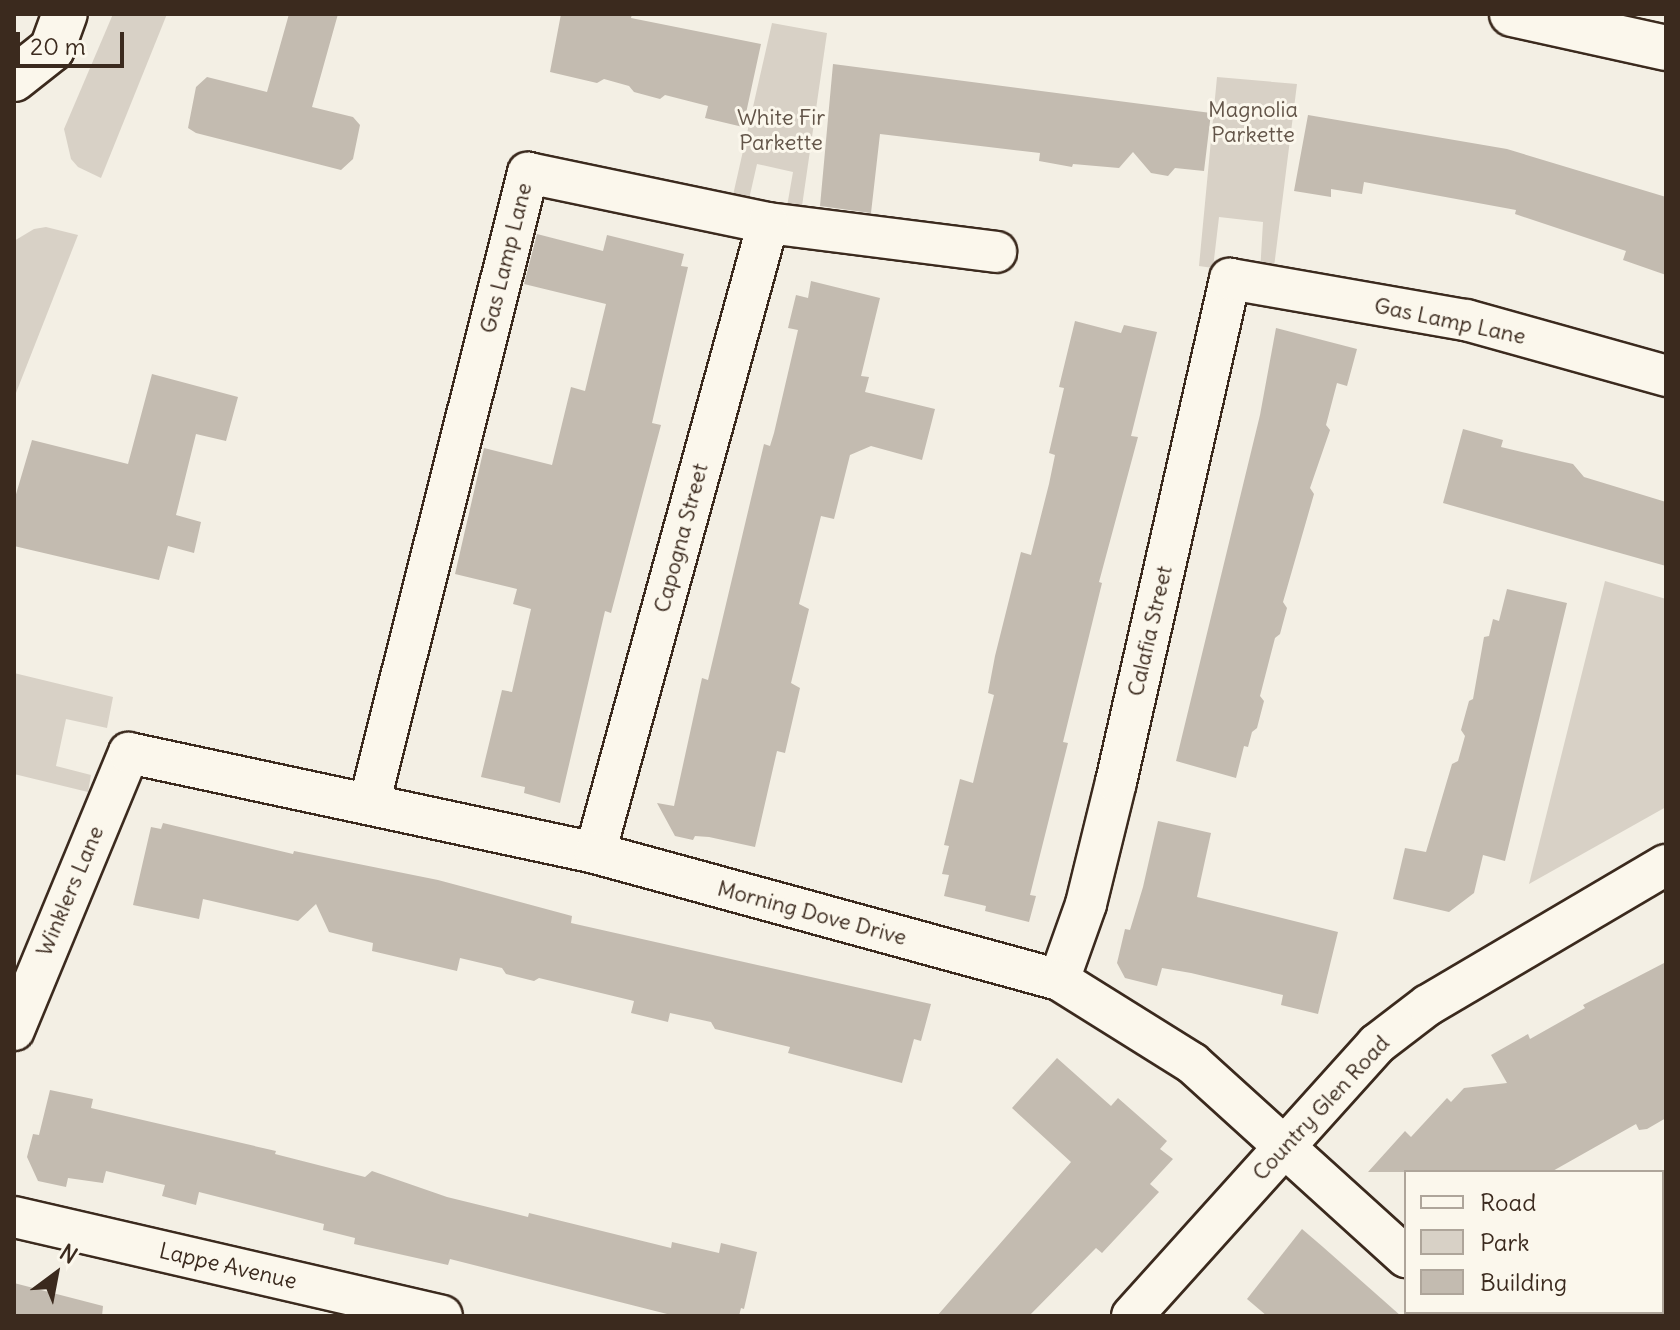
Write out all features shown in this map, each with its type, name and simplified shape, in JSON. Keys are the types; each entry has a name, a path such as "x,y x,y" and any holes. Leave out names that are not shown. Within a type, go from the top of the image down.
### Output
{"main road":[{"path":"14,79 52,49 65,14"},
{"path":"1512,14 1666,48"}],"street":[{"name":"Gas Lamp Lane","path":"369,804 528,173 768,223 996,252"},
{"name":"Capogna Street","path":"595,853 768,223"},
{"name":"Gas Lamp Lane","path":"1230,279 1466,320 1666,376"},
{"name":"Calafia Street","path":"1059,980 1086,904 1116,782 1230,279"},
{"name":"Morning Dove Drive","path":"129,753 595,853 1059,980 1192,1063 1282,1148 1404,1255"},
{"name":"Winklers Lane","path":"14,1030 129,753"},
{"name":"Country Glen Road","path":"1132,1316 1377,1044 1428,1005 1666,865"},
{"name":"Lappe Avenue","path":"14,1217 420,1313"}],"green space":[{"path":"113,14 167,14 101,178 78,167 71,159 64,129"},
{"name":"White Fir Parkette","path":"772,23 827,33 800,220 785,218 793,172 757,164 747,208 731,204"},
{"name":"Magnolia Parkette","path":"1217,77 1297,84 1273,275 1260,273 1263,222 1219,217 1213,268 1199,266"},
{"path":"46,227 78,235 14,398 14,241 34,229"},
{"path":"1605,581 1666,599 1666,807 1529,884"},
{"path":"14,673 113,697 107,728 66,719 56,766 91,775 88,792 14,774"}],"building":[{"path":"289,14 338,14 312,107 353,117 360,125 353,159 341,170 196,133 188,128 196,87 207,77 267,92"},
{"path":"561,14 632,14 631,18 761,44 743,127 705,118 708,106 665,95 660,99 604,79 597,83 550,72"},
{"path":"833,64 1211,113 1204,171 1175,168 1168,176 1151,173 1133,152 1119,168 1073,164 1072,167 1039,161 1040,153 880,134 871,213 820,206"},
{"path":"1308,115 1507,149 1666,197 1666,275 1623,260 1626,251 1515,214 1516,210 1364,182 1362,194 1331,189 1331,197 1294,191"},
{"path":"537,234 603,251 607,235 684,254 681,266 688,267 652,423 661,425 611,613 605,611 560,803 524,793 525,787 481,777 502,690 512,692 531,609 513,604 517,589 455,574 484,448 552,465 571,387 585,391 606,304 524,284"},
{"path":"811,281 880,298 861,376 869,377 865,392 935,409 922,460 871,446 850,455 834,519 821,516 799,604 809,609 791,683 800,688 785,753 777,751 755,847 709,837 695,836 693,840 675,836 657,803 674,806 702,678 708,680 764,444 770,446 774,433 798,330 788,328 796,295 808,298"},
{"path":"1075,321 1121,333 1124,325 1157,332 1131,436 1138,437 1099,582 1102,583 1063,742 1068,743 1030,895 1036,896 1029,922 985,911 986,906 944,896 949,875 942,874 949,846 944,845 960,779 973,783 994,695 988,693 995,656 1021,552 1031,555 1049,484 1055,455 1049,453 1064,388 1059,387"},
{"path":"1276,328 1357,349 1347,386 1337,383 1326,425 1330,430 1310,488 1314,494 1283,602 1287,608 1280,634 1275,638 1260,696 1264,701 1257,728 1252,732 1248,747 1244,746 1236,778 1176,761 1260,415"},
{"path":"152,374 238,397 226,441 196,434 176,515 201,522 194,553 168,546 159,580 14,546 14,501 32,440 128,464"},
{"path":"1463,429 1503,440 1501,447 1573,464 1584,477 1666,502 1666,566 1443,503"},
{"path":"1507,589 1567,603 1505,861 1483,855 1474,893 1449,912 1393,899 1405,848 1426,852 1452,764 1458,761 1465,736 1461,730 1469,701 1473,699 1484,637 1489,636 1493,619 1499,621"},
{"path":"1158,821 1211,833 1197,897 1338,932 1318,1014 1281,1005 1283,995 1191,973 1162,968 1157,986 1125,978 1117,963 1125,929 1130,930 1143,887"},
{"path":"163,823 293,854 294,851 438,880 572,916 571,923 931,1004 921,1041 914,1039 902,1083 788,1053 790,1047 715,1029 711,1022 670,1013 668,1022 631,1013 634,1001 539,978 534,981 506,974 502,968 460,958 457,971 372,951 373,943 329,932 316,904 298,921 203,899 199,919 133,905 151,827 161,829"},
{"path":"1666,962 1666,1118 1647,1129 1639,1130 1636,1124 1555,1170 1368,1172 1405,1131 1411,1137 1447,1098 1451,1102 1464,1088 1507,1083 1491,1055 1528,1034 1530,1039 1585,1008 1583,1005"},
{"path":"1057,1058 1111,1106 1118,1098 1167,1141 1160,1149 1173,1159 1150,1184 1159,1192 1102,1253 1096,1248 1029,1316 937,1316 1071,1162 1012,1108"},
{"path":"50,1090 93,1099 91,1108 276,1151 275,1154 365,1177 372,1171 447,1197 528,1217 529,1213 671,1248 672,1242 719,1253 721,1243 757,1252 744,1309 741,1308 739,1316 675,1316 450,1259 448,1265 354,1244 355,1238 323,1230 324,1224 199,1192 196,1205 162,1196 165,1185 106,1171 103,1183 68,1178 66,1187 38,1181 27,1157 33,1134 39,1135"},
{"path":"1302,1229 1401,1316 1267,1316 1247,1299"},
{"path":"14,1283 103,1306 102,1316 14,1316"}]}
